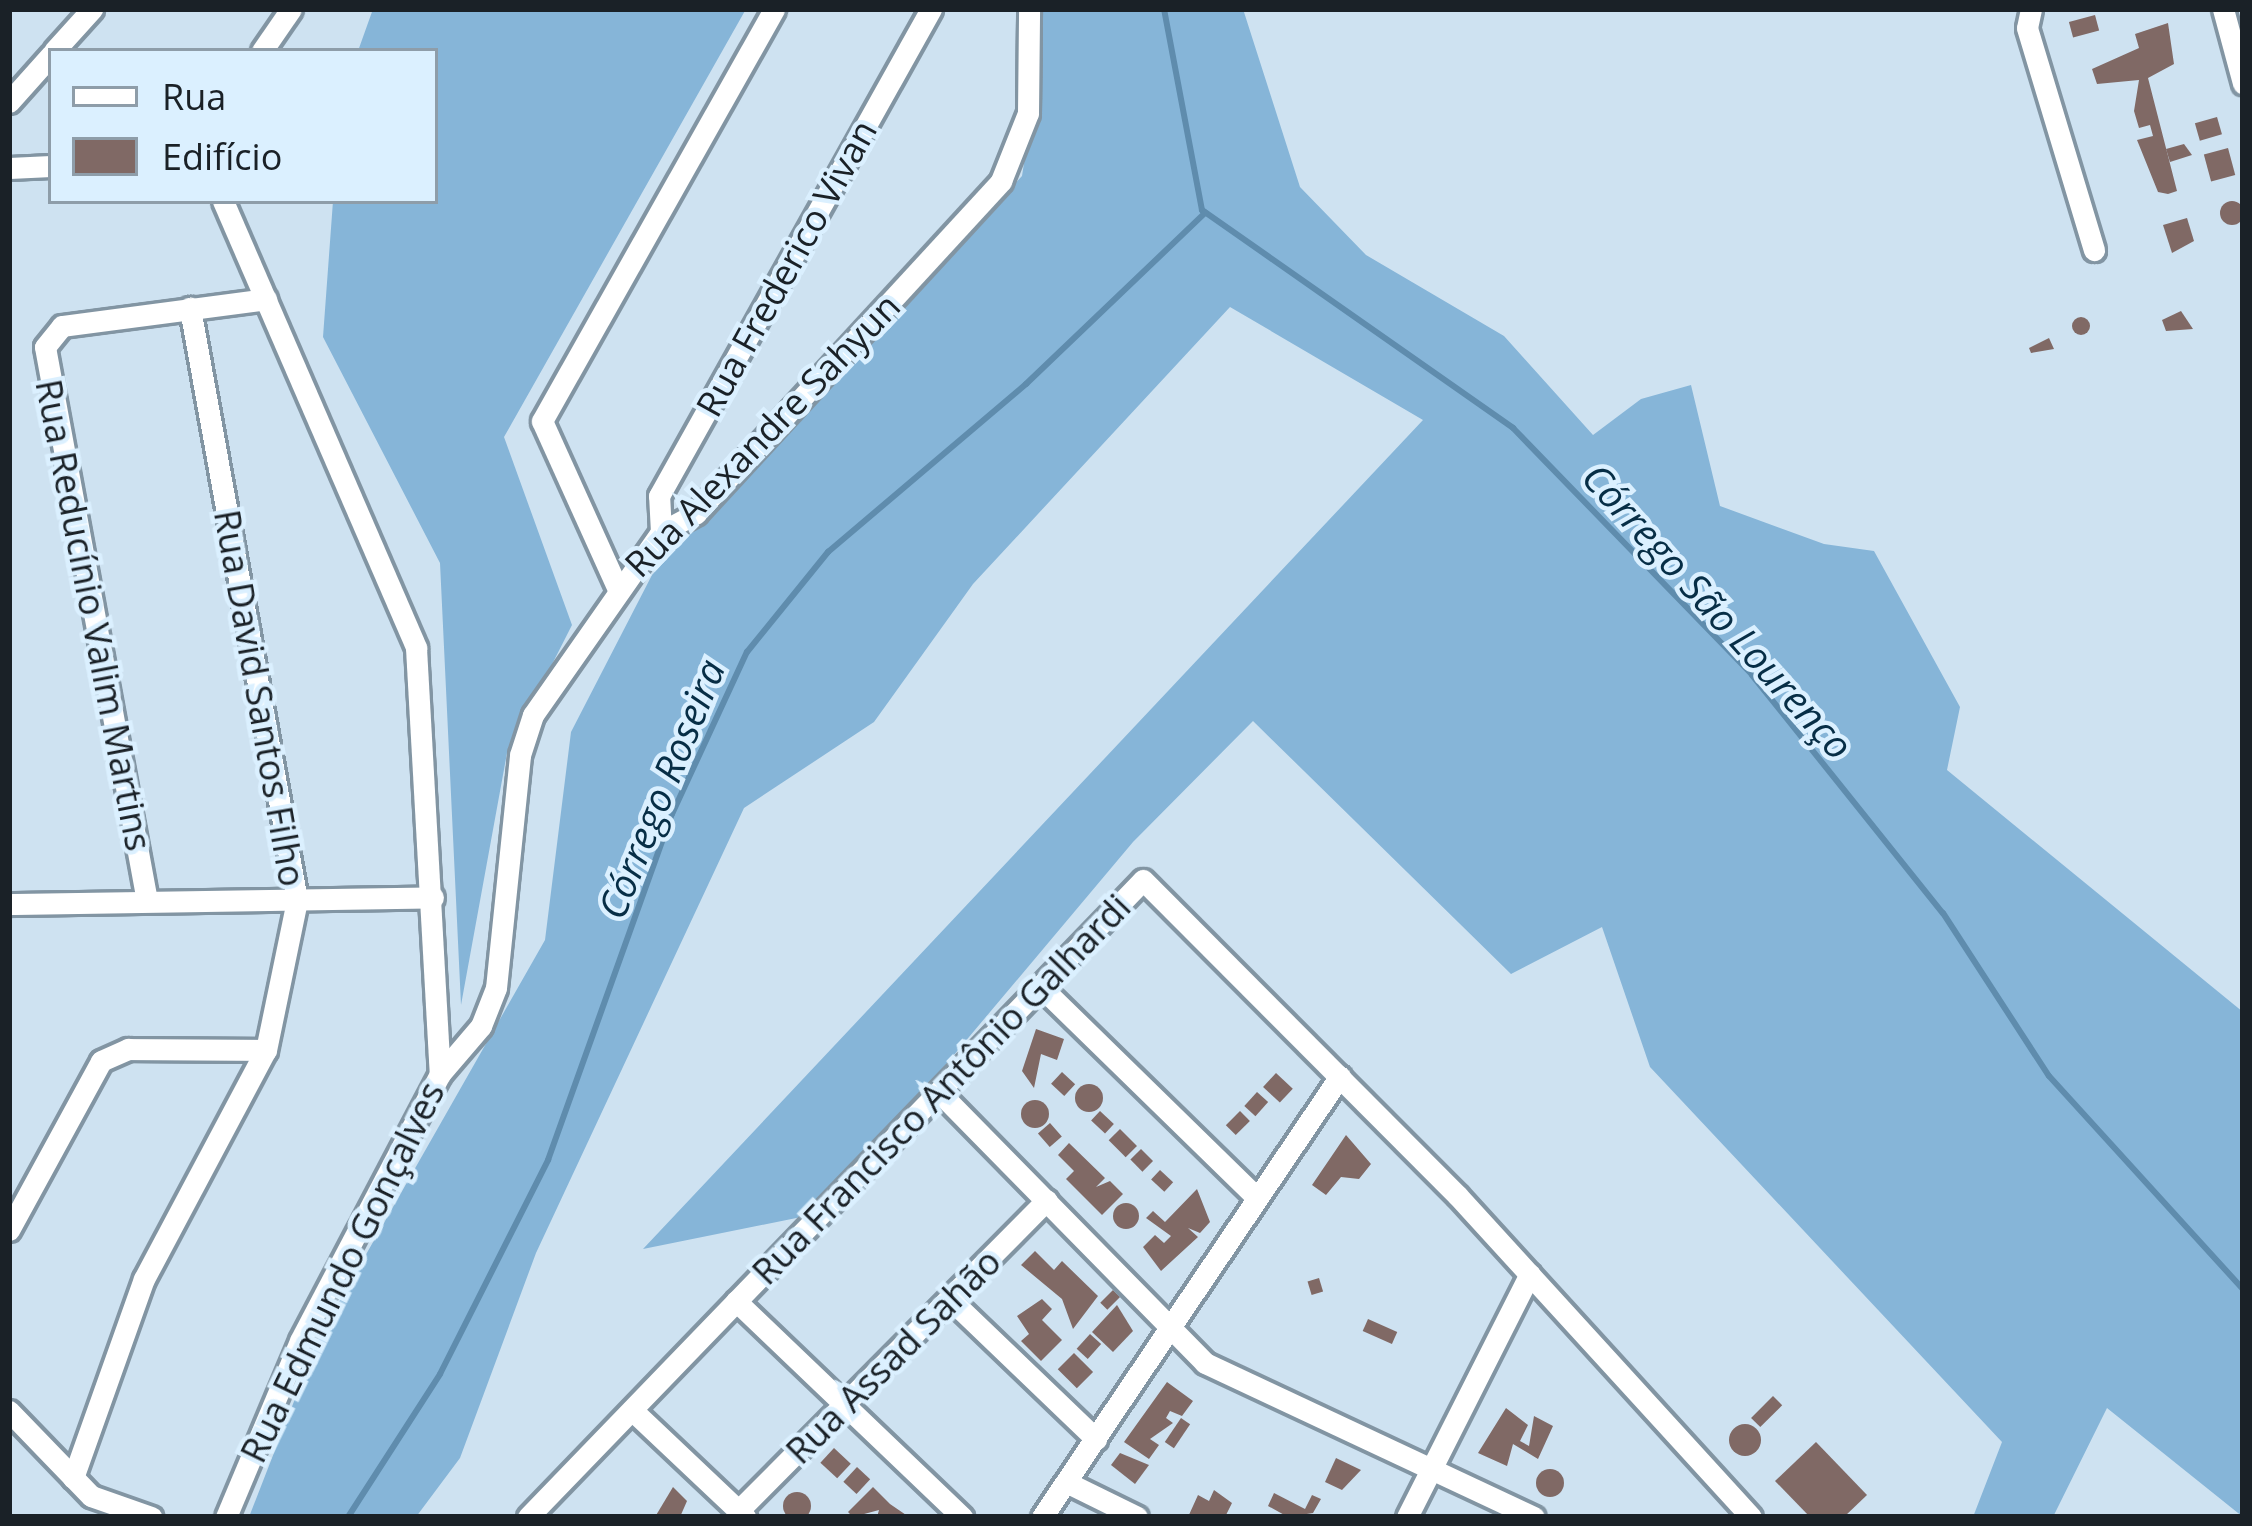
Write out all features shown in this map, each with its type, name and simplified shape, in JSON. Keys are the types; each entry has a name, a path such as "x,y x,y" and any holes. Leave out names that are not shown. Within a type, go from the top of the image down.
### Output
{"street":[{"path":"57,48 92,9"},
{"path":"264,48 291,9"},
{"path":"617,587 542,421 774,9"},
{"name":"Rua Frederico Vivan","path":"662,532 659,496 931,9"},
{"name":"Rua Alexandre Sahyun","path":"440,1074 481,1026 496,988 520,755 532,715 617,587 662,532 696,513 1000,181 1028,113 1029,9"},
{"path":"2031,9 2027,28 2094,250"},
{"path":"2223,9 2243,83"},
{"path":"9,102 48,59"},
{"path":"9,155 10,168 48,166"},
{"name":"Rua Edmundo Gonçalves","path":"224,204 416,648 440,1074 300,1341 226,1517"},
{"name":"Rua Reducínio Valim Martins","path":"147,902 44,347 62,326 266,299"},
{"name":"Rua David Santos Filho","path":"73,1478 144,1279 266,1050 297,900 190,308"},
{"name":"Rua Francisco Antônio Galhardi","path":"529,1517 1143,880 1530,1274 1751,1517"},
{"path":"9,904 433,897"},
{"path":"1040,986 1256,1197"},
{"path":"9,1230 101,1060 128,1049 266,1050"},
{"path":"1042,1517 1167,1325 1340,1076"},
{"path":"938,1092 1205,1363 1432,1465 1534,1517"},
{"name":"Rua Assad Sahão","path":"741,1514 843,1403 1048,1200"},
{"path":"1406,1517 1530,1274"},
{"path":"951,1300 1096,1439"},
{"path":"736,1301 962,1517"},
{"path":"632,1410 741,1514"},
{"path":"9,1411 73,1478 110,1506 152,1517"},
{"path":"1066,1482 1137,1517"}],"shaded area":[{"path":"373,9 746,9 504,437 572,625 507,753 461,1005 440,563 323,337 333,204 438,204 438,48 359,48"},
{"path":"1037,9 1243,9 1300,187 1366,255 1504,336 1593,435 1641,399 1691,385 1720,506 1824,544 1874,551 1960,707 1947,770 2243,1012 2243,1517 2107,1408 2053,1517 1973,1517 2002,1442 1650,1067 1602,927 1511,974 1253,721 1133,842 821,1213 643,1249 1423,420 1230,307 973,584 874,722 744,808 536,1253 460,1458 416,1517 249,1517 319,1337 545,940 571,732 652,575 1022,176 1038,72"}],"building":[{"path":"2095,15 2099,30 2073,37 2069,22"},
{"path":"2168,23 2174,64 2148,78 2177,191 2168,194 2158,192 2137,140 2153,136 2150,125 2139,128 2134,111 2139,80 2097,84 2092,69 2139,48 2135,34"},
{"path":"2217,117 2222,134 2200,141 2195,123"},
{"path":"2184,144 2192,155 2170,162 2166,149"},
{"path":"2228,148 2235,175 2211,182 2204,154"},
{"path":"2232,201 2244,213 2232,225 2220,213"},
{"path":"2187,218 2194,241 2172,253 2163,225"},
{"path":"2181,311 2193,329 2166,331 2162,320"},
{"path":"2081,317 2090,326 2081,335 2072,326"},
{"path":"2049,338 2054,349 2031,353 2029,348"},
{"path":"1036,1029 1064,1039 1057,1060 1041,1054 1034,1088 1022,1071"},
{"path":"1062,1072 1075,1084 1064,1096 1051,1084"},
{"path":"1276,1073 1293,1089 1280,1103 1263,1087"},
{"path":"1089,1084 1099,1088 1103,1098 1099,1108 1089,1112 1079,1108 1075,1098 1079,1088"},
{"path":"1257,1092 1268,1102 1255,1116 1244,1106"},
{"path":"1035,1100 1045,1104 1049,1114 1045,1124 1035,1128 1025,1124 1021,1114 1025,1104"},
{"path":"1100,1111 1114,1124 1105,1133 1091,1121"},
{"path":"1240,1111 1250,1121 1236,1135 1226,1125"},
{"path":"1050,1123 1062,1137 1050,1147 1038,1133"},
{"path":"1120,1129 1137,1146 1126,1157 1109,1140"},
{"path":"1346,1135 1371,1164 1359,1179 1341,1177 1326,1195 1312,1185"},
{"path":"1069,1143 1105,1178 1096,1187 1110,1181 1123,1194 1102,1215 1066,1179 1074,1171 1058,1155"},
{"path":"1141,1149 1153,1161 1142,1172 1130,1160"},
{"path":"1160,1170 1173,1182 1164,1192 1151,1180"},
{"path":"1197,1189 1210,1222 1200,1233 1188,1228 1198,1237 1161,1271 1143,1247 1155,1235 1164,1243 1171,1236 1146,1218 1153,1211 1165,1222"},
{"path":"1126,1203 1139,1216 1126,1229 1113,1216"},
{"path":"1035,1251 1054,1270 1062,1261 1098,1296 1073,1329 1062,1299 1021,1265"},
{"path":"1319,1278 1323,1291 1312,1295 1308,1282"},
{"path":"1113,1290 1120,1297 1107,1310 1100,1303"},
{"path":"1042,1299 1052,1309 1042,1320 1062,1340 1041,1361 1021,1341 1029,1334 1017,1316"},
{"path":"1117,1305 1133,1331 1113,1352 1092,1332"},
{"path":"1368,1319 1397,1332 1392,1344 1363,1331"},
{"path":"1090,1334 1101,1344 1088,1359 1077,1349"},
{"path":"1074,1353 1093,1372 1077,1388 1058,1369"},
{"path":"1167,1382 1193,1401 1182,1416 1170,1411 1166,1418 1173,1423 1150,1439 1159,1445 1149,1459 1124,1442"},
{"path":"1773,1396 1782,1405 1760,1427 1751,1418"},
{"path":"1506,1408 1528,1425 1520,1441 1529,1446 1534,1416 1553,1426 1538,1459 1513,1444 1507,1466 1478,1453"},
{"path":"1181,1418 1190,1424 1174,1448 1165,1442"},
{"path":"1745,1424 1756,1429 1761,1440 1756,1451 1745,1456 1734,1451 1729,1440 1734,1429"},
{"path":"1816,1442 1867,1495 1844,1517 1810,1517 1775,1481"},
{"path":"834,1448 851,1464 837,1478 820,1463"},
{"path":"1120,1453 1149,1465 1135,1484 1111,1465"},
{"path":"1336,1458 1361,1470 1342,1490 1325,1482"},
{"path":"857,1467 870,1479 857,1494 843,1482"},
{"path":"1550,1469 1560,1473 1564,1483 1560,1493 1550,1497 1540,1493 1536,1483 1540,1473"},
{"path":"673,1487 687,1501 680,1517 655,1517"},
{"path":"873,1487 909,1517 877,1517 879,1510 853,1517 848,1512"},
{"path":"1214,1490 1232,1503 1225,1517 1188,1517 1198,1495 1209,1501"},
{"path":"797,1492 807,1496 811,1506 807,1516 797,1520 787,1516 783,1506 787,1496"},
{"path":"1274,1493 1305,1509 1312,1495 1321,1499 1313,1513 1288,1517 1268,1506"}],"waterway":[{"name":"Córrego São Lourenço","path":"1164,9 1202,210 1513,428 1752,675 1943,913 2049,1076 2243,1289"},
{"name":"Córrego Roseira","path":"348,1517 440,1374 548,1160 672,814 747,652 828,552 1026,384 1205,213"}]}
